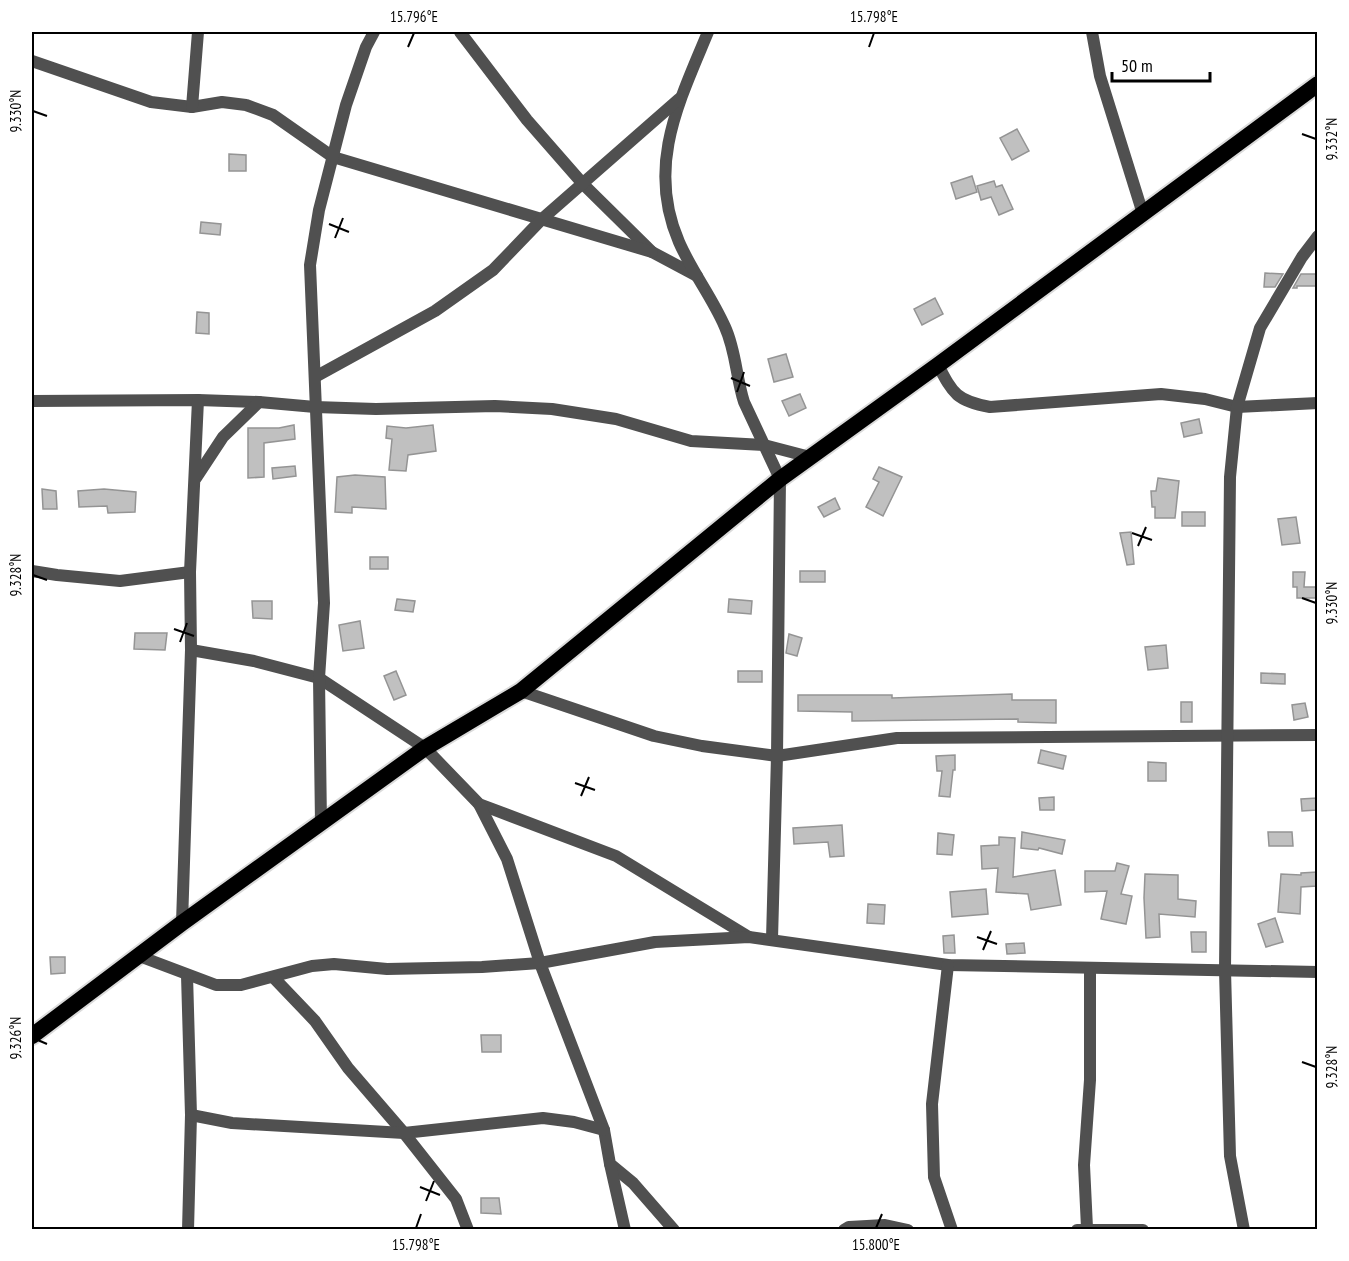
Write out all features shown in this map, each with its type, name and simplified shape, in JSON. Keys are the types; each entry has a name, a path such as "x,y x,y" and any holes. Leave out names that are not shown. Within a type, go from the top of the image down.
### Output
{"highway":[{"path":"32,1036 182,923 425,748 521,691 780,479 1317,84"}],"street":[{"path":"192,107 198,32"},
{"path":"321,823 319,678 324,603 310,265 319,210 346,105 366,47 374,32"},
{"path":"459,32 526,120 583,184 652,252"},
{"path":"708,32 679,99 673,120 664,176 666,202 679,242 726,328 736,362 742,396 780,479 777,756 772,939"},
{"path":"1092,32 1100,76 1143,214"},
{"path":"32,61 152,102 192,107 222,102 246,105 273,115 333,157 652,252 699,277"},
{"path":"315,377 435,311 494,270 542,219 679,99"},
{"path":"1244,1230 1230,1156 1225,970 1230,477 1237,407 1260,328 1317,236"},
{"path":"938,365 950,388 959,396 968,403 990,407 1161,394 1205,399 1237,407 1317,403"},
{"path":"32,401 198,400 376,409 495,405 552,409 616,419 691,441 764,445 810,457"},
{"path":"182,923 191,650 190,572 198,400"},
{"path":"195,479 223,437 259,402"},
{"path":"32,571 120,581 190,572"},
{"path":"191,650 254,661 319,678 425,748 479,804 507,859 540,963 604,1130 625,1230"},
{"path":"521,691 654,736 702,746 777,756 897,738 1317,735"},
{"path":"479,804 616,856 749,937"},
{"path":"139,956 216,985 240,985 312,966 334,964 387,969 482,967 540,963 655,942 749,937 948,965 1317,972"},
{"path":"948,965 932,1104 934,1177 952,1230"},
{"path":"1090,969 1090,1080 1082,1229 1143,1230"},
{"path":"187,975 191,1115 188,1230"},
{"path":"273,977 315,1021 348,1068 404,1132 456,1199 468,1230"},
{"path":"191,1115 232,1123 404,1132 543,1118 574,1122 604,1130"},
{"path":"610,1164 633,1184 674,1230"},
{"path":"844,1230 849,1227 885,1225 908,1230"}],"building":[{"path":"1017,129 1029,151 1012,160 1000,138"},
{"path":"229,154 246,155 246,171 229,171"},
{"path":"972,176 977,192 956,199 951,183"},
{"path":"994,181 996,187 1002,185 1013,209 999,215 991,197 981,200 977,186"},
{"path":"201,222 221,224 220,235 200,233"},
{"path":"1265,273 1283,274 1275,287 1264,287"},
{"path":"1301,274 1317,274 1317,286 1293,288"},
{"path":"935,298 943,314 922,325 914,309"},
{"path":"197,312 209,313 209,334 196,333"},
{"path":"786,354 793,377 774,382 768,359"},
{"path":"800,394 806,408 789,416 782,401"},
{"path":"1199,419 1202,433 1184,437 1181,423"},
{"path":"294,425 295,439 264,443 264,477 248,478 248,428 279,428"},
{"path":"433,425 436,451 408,455 406,471 389,470 392,439 386,438 387,426 406,428"},
{"path":"295,466 296,476 273,479 272,468"},
{"path":"879,467 902,477 883,516 866,507 879,482 873,479"},
{"path":"355,475 385,477 386,509 352,507 352,513 335,512 337,477"},
{"path":"1158,478 1179,481 1175,518 1155,518 1151,491 1156,491"},
{"path":"42,489 56,491 57,509 43,509"},
{"path":"104,489 136,492 135,512 108,513 107,506 79,507 78,491"},
{"path":"835,498 840,509 824,517 818,507"},
{"path":"1182,512 1205,512 1205,526 1182,526"},
{"path":"1296,517 1300,543 1282,545 1278,519"},
{"path":"1131,532 1134,564 1127,565 1120,533"},
{"path":"370,557 388,557 388,569 370,569"},
{"path":"800,571 825,571 825,582 800,582"},
{"path":"1293,572 1305,572 1304,587 1317,587 1317,598 1297,598 1297,587 1293,587"},
{"path":"397,599 415,601 413,612 395,610"},
{"path":"729,599 752,601 751,614 728,612"},
{"path":"252,601 272,601 272,619 253,618"},
{"path":"360,621 364,648 343,651 339,625"},
{"path":"135,633 167,633 165,650 134,649"},
{"path":"789,634 802,638 797,656 786,653"},
{"path":"1166,645 1168,668 1148,670 1145,647"},
{"path":"396,671 406,695 394,700 384,676"},
{"path":"738,671 762,671 762,682 738,682"},
{"path":"1261,673 1285,674 1285,684 1261,683"},
{"path":"1012,694 1012,700 1056,700 1056,723 1018,722 1018,719 852,721 852,712 798,711 798,695 892,695 892,698"},
{"path":"1181,702 1192,702 1192,722 1181,722"},
{"path":"1305,703 1308,717 1294,720 1292,705"},
{"path":"1041,750 1066,756 1063,769 1038,763"},
{"path":"955,755 950,797 939,796 942,771 937,771 936,756"},
{"path":"1148,762 1166,763 1166,781 1148,781"},
{"path":"1054,797 1054,810 1040,810 1039,798"},
{"path":"1317,798 1317,810 1302,811 1301,799"},
{"path":"842,825 844,856 830,857 828,842 794,844 793,828"},
{"path":"1022,832 1065,840 1062,854 1039,848 1038,850 1021,848"},
{"path":"1268,832 1292,832 1293,846 1269,846"},
{"path":"938,833 954,835 952,855 937,854"},
{"path":"999,837 1015,838 1013,877 1055,870 1061,905 1031,910 1028,894 996,892 998,868 982,869 981,846 999,845"},
{"path":"1117,863 1129,866 1121,894 1132,896 1126,924 1101,919 1107,891 1085,892 1085,871 1115,871"},
{"path":"1317,872 1317,886 1301,887 1300,914 1278,912 1281,874 1301,875 1301,873"},
{"path":"1145,874 1178,875 1178,899 1196,901 1195,917 1159,914 1160,937 1146,938"},
{"path":"986,889 988,914 952,917 950,892"},
{"path":"868,904 885,905 884,924 867,923"},
{"path":"1275,918 1283,942 1266,947 1258,924"},
{"path":"1191,932 1206,932 1206,952 1192,952"},
{"path":"954,935 955,953 944,953 943,936"},
{"path":"1024,943 1025,953 1007,954 1006,944"},
{"path":"50,957 65,957 65,973 51,974"},
{"path":"481,1035 501,1035 501,1052 482,1052"},
{"path":"481,1198 499,1198 501,1214 481,1213"}]}
